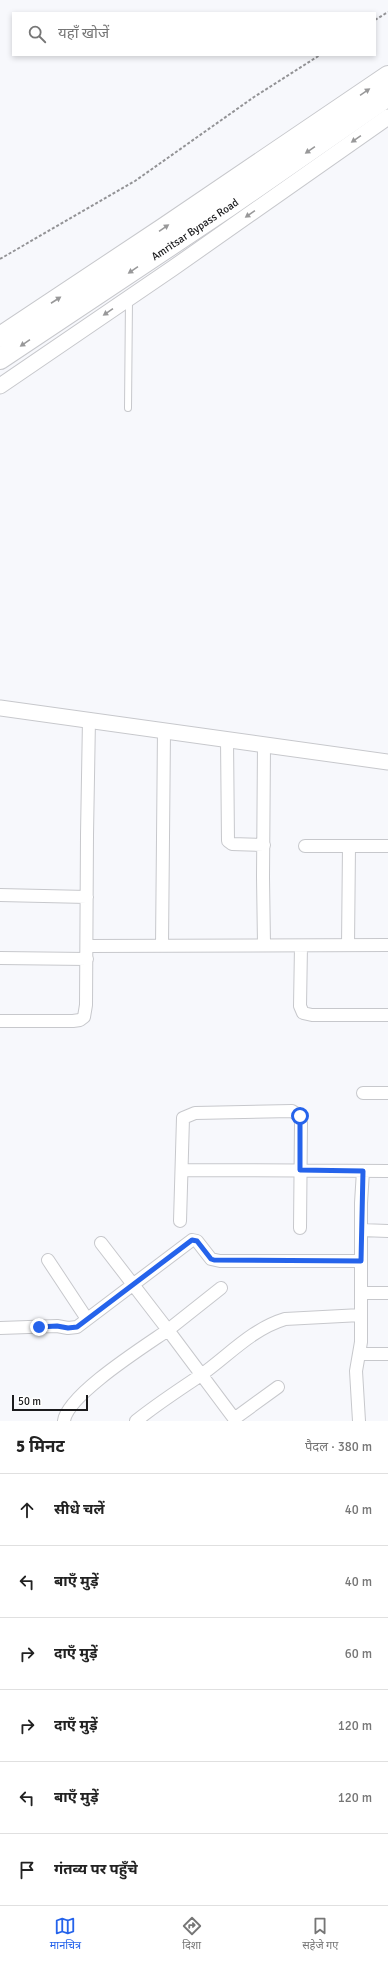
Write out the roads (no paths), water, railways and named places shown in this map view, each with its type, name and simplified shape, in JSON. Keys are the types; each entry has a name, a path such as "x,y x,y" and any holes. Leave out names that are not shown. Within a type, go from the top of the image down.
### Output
{"highway":[{"name":"Amritsar Bypass Road","path":"0,337 388,76"},
{"name":"Amritsar Bypass Road","path":"0,359 228,207 388,96"}],"street":[{"path":"0,386 388,117"},
{"path":"0,708 89,719 388,762"},
{"path":"0,1021 60,1021 83,1019 86,1006 87,959 89,719"},
{"path":"162,946 164,730"},
{"path":"226,739 228,841 232,844 264,845"},
{"path":"264,745 264,945"},
{"path":"305,846 388,846"},
{"path":"348,945 349,846"},
{"path":"0,895 87,897"},
{"path":"87,946 388,945"},
{"path":"301,946 300,1006 303,1013 312,1016 388,1015"},
{"path":"0,958 87,959"},
{"path":"363,1093 388,1093"},
{"path":"180,1221 183,1118 195,1113 292,1111 300,1116 301,1123 300,1228"},
{"path":"182,1170 388,1171"},
{"path":"359,1421 356,1371 362,1315 361,1230 363,1171"},
{"path":"361,1230 388,1231"},
{"path":"0,1328 57,1326 73,1328 134,1285 192,1240 197,1241 211,1259 214,1260 361,1261"},
{"path":"101,1243 202,1374 235,1420 278,1387"},
{"path":"48,1260 87,1319"},
{"path":"64,1421 65,1416 82,1394 222,1288"},
{"path":"362,1293 388,1293"},
{"path":"136,1421 202,1374 250,1336 275,1322 285,1319 362,1315"},
{"path":"359,1354 388,1354"}],"lane":[{"path":"128,408 129,298"}]}
